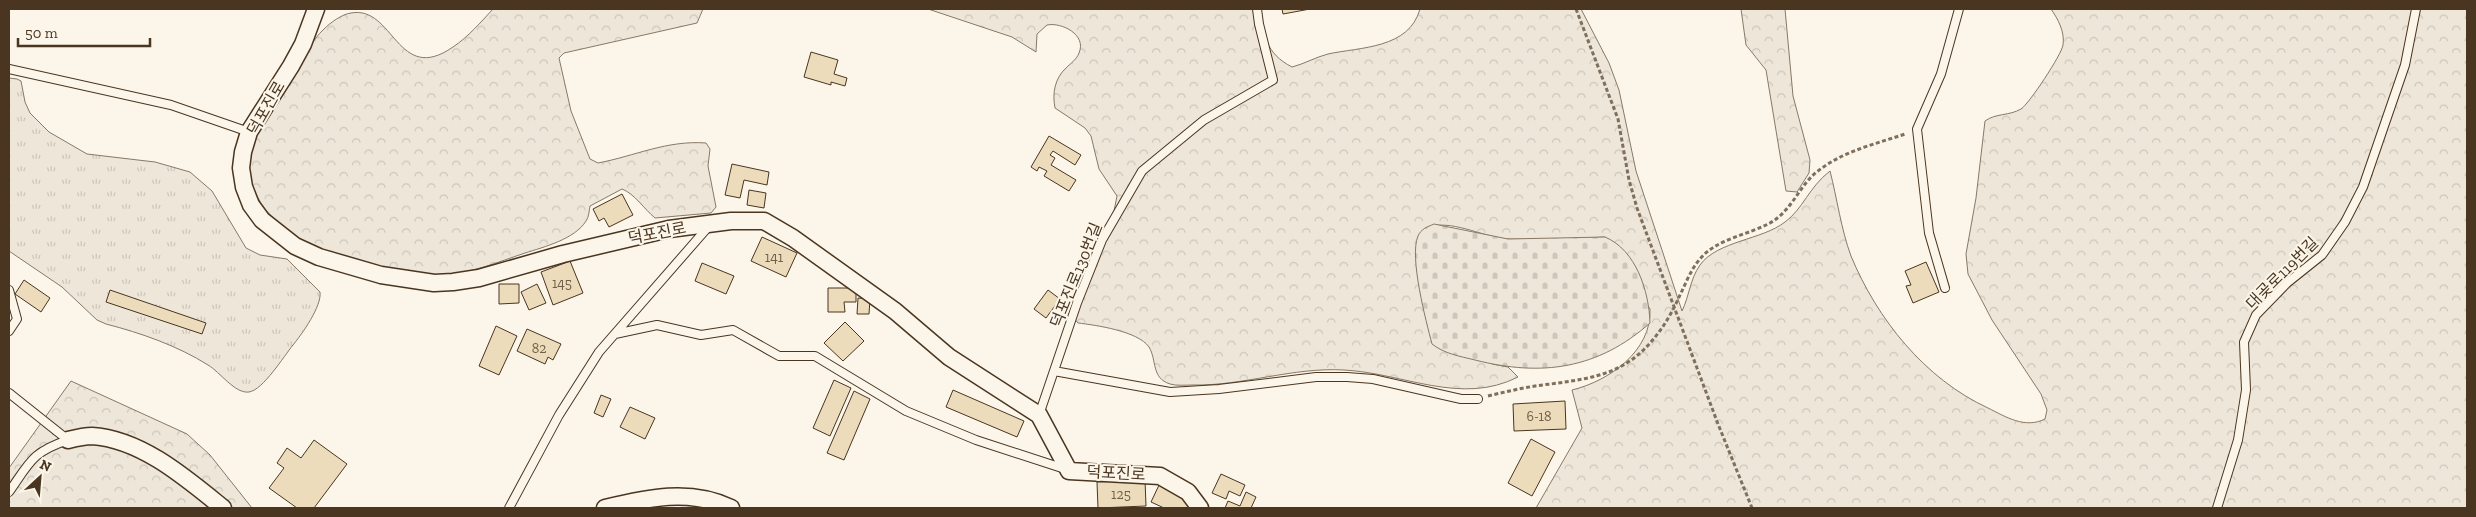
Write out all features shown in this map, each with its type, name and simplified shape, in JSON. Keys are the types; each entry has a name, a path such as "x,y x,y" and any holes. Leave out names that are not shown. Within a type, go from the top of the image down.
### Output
{"street":[{"name":"덕포진로","path":"316,9 303,44 249,132 243,152 241,168 244,187 251,204 262,220 295,246 318,257 381,276 434,283 453,282 479,278 555,256 670,228 731,221 764,221 793,238 895,311 949,357 1039,415 1069,471 1160,476 1188,492 1200,508"},
{"path":"68,440 91,436 114,440 139,450 172,469 222,508"},
{"path":"604,508 662,496 688,496 731,508"}],"lane":[{"name":"덕포진로130번길","path":"1039,415 1077,303 1102,240 1142,170 1204,120 1273,80 1258,24 1257,9"},
{"path":"1944,288 1929,233 1917,130 1941,74 1958,9"},
{"name":"대곶로119번길","path":"2217,508 2238,440 2246,390 2244,342 2256,315 2287,283 2322,255 2345,222 2363,187 2405,65 2416,9"},
{"path":"9,69 171,105 249,132"},
{"path":"508,508 559,415 600,352 710,224"},
{"path":"9,290 17,320 9,331"},
{"path":"616,334 657,325 701,335 733,330 779,356 815,356 906,411 976,440 1069,471"},
{"path":"1054,371 1170,392 1219,390 1316,377 1347,377 1373,379 1461,399 1478,399"},
{"path":"9,393 68,440"},
{"path":"9,492 35,455 48,446 68,440"}],"path":[{"path":"1576,9 1609,89 1618,119 1629,180 1637,208 1718,424 1752,508"},
{"path":"1478,399 1534,387 1580,381 1615,369 1630,360 1646,347 1675,306 1694,266 1708,251 1770,223 1783,214 1817,172 1833,161 1852,152 1917,130"}],"green space":[{"path":"493,9 703,9 697,23 564,53 559,58 571,111 590,159 598,163 664,146 706,143 710,149 708,166 716,207 711,213 655,218 635,198 622,189 590,206 588,218 581,227 558,242 484,267 441,275 386,270 355,263 326,252 298,238 275,220 258,198 249,172 250,151 271,108 312,43 324,29 344,15 351,13 365,14 377,20 407,51 419,57 434,56 459,43"},
{"path":"928,9 1258,9 1271,50 1283,62 1292,67 1328,54 1382,44 1394,39 1405,32 1414,22 1420,9 1581,9 1609,63 1619,90 1636,171 1682,311 1697,270 1708,257 1728,246 1764,233 1785,222 1797,211 1817,184 1830,171 1851,256 1862,279 1889,324 1924,364 1965,396 2016,421 2030,423 2045,419 2047,410 2041,394 1992,320 1968,274 1966,254 1976,198 1985,121 1989,118 2021,109 2038,89 2051,68 2063,45 2063,35 2051,9 2467,9 2467,508 1536,508 1582,428 1572,390 1600,379 1626,362 1644,338 1649,324 1650,309 1605,237 1508,239 1445,225 1425,228 1492,364 1508,367 1518,377 1497,385 1475,389 1432,386 1366,372 1344,370 1306,371 1212,385 1170,384 1160,378 1149,347 1143,341 1116,330 1078,323 1071,315 1114,211 1117,196 1099,169 1091,136 1085,128 1055,108 1054,91 1059,76 1075,59 1081,47 1076,35 1066,28 1047,25 1037,34 1036,52 1012,37"},
{"path":"1741,9 1785,9 1793,96 1810,160 1809,173 1797,192 1786,191 1766,70 1746,45"},
{"path":"9,78 21,81 25,102 30,113 49,132 87,154 155,162 190,172 212,191 246,248 260,255 287,259 320,292 318,305 306,327 273,372 255,390 244,392 238,390 213,368 172,346 97,320 62,287 9,251"},
{"path":"1434,224 1508,239 1605,237 1616,243 1633,261 1647,298 1650,323 1610,351 1568,365 1546,368 1500,365 1458,356 1442,350 1432,344 1419,289 1416,258 1419,234 1424,228"},
{"path":"71,381 187,434 210,455 252,508 9,508 9,468"}],"building":[{"path":"1282,9 1310,9 1283,14"},
{"path":"811,52 838,60 834,74 847,78 845,86 831,82 831,85 804,77"},
{"path":"1049,136 1081,155 1075,165 1053,151 1050,155 1055,158 1051,165 1076,180 1069,191 1044,176 1047,171 1039,167 1037,171 1031,167"},
{"path":"732,164 769,172 767,185 744,180 740,198 725,195"},
{"path":"749,190 766,193 764,208 747,205"},
{"path":"622,194 633,215 609,227 604,218 599,221 593,209"},
{"path":"762,237 797,253 786,277 751,261"},
{"path":"570,261 583,293 553,305 541,272"},
{"path":"1926,262 1939,292 1913,303 1906,286 1911,285 1905,271"},
{"path":"702,263 734,276 726,294 695,281"},
{"path":"24,280 50,298 41,312 15,294"},
{"path":"499,284 519,284 519,303 499,304"},
{"path":"537,284 546,303 529,310 521,292"},
{"path":"828,288 856,288 856,302 844,302 845,312 828,312"},
{"path":"110,290 206,323 202,334 106,302"},
{"path":"1048,290 1060,299 1046,318 1034,309"},
{"path":"858,298 870,299 869,314 857,314"},
{"path":"845,322 864,341 843,361 824,343"},
{"path":"496,326 517,336 499,375 479,366"},
{"path":"527,329 561,344 553,360 548,357 545,364 517,351"},
{"path":"834,380 851,388 830,436 813,428"},
{"path":"953,390 1024,421 1017,437 946,407"},
{"path":"854,391 870,399 844,460 827,453"},
{"path":"601,395 611,399 603,417 594,413"},
{"path":"1565,401 1566,429 1514,431 1513,404"},
{"path":"630,407 655,418 645,439 620,427"},
{"path":"1531,439 1555,452 1532,496 1508,483"},
{"path":"314,440 347,464 314,508 297,508 269,488 284,468 277,463 287,448 301,458"},
{"path":"1221,474 1245,485 1240,496 1229,491 1226,499 1212,493"},
{"path":"1145,480 1146,506 1098,508 1097,482"},
{"path":"1160,483 1187,497 1194,508 1164,508 1151,502"},
{"path":"1246,492 1256,497 1251,508 1225,508 1228,501 1240,506"}]}
